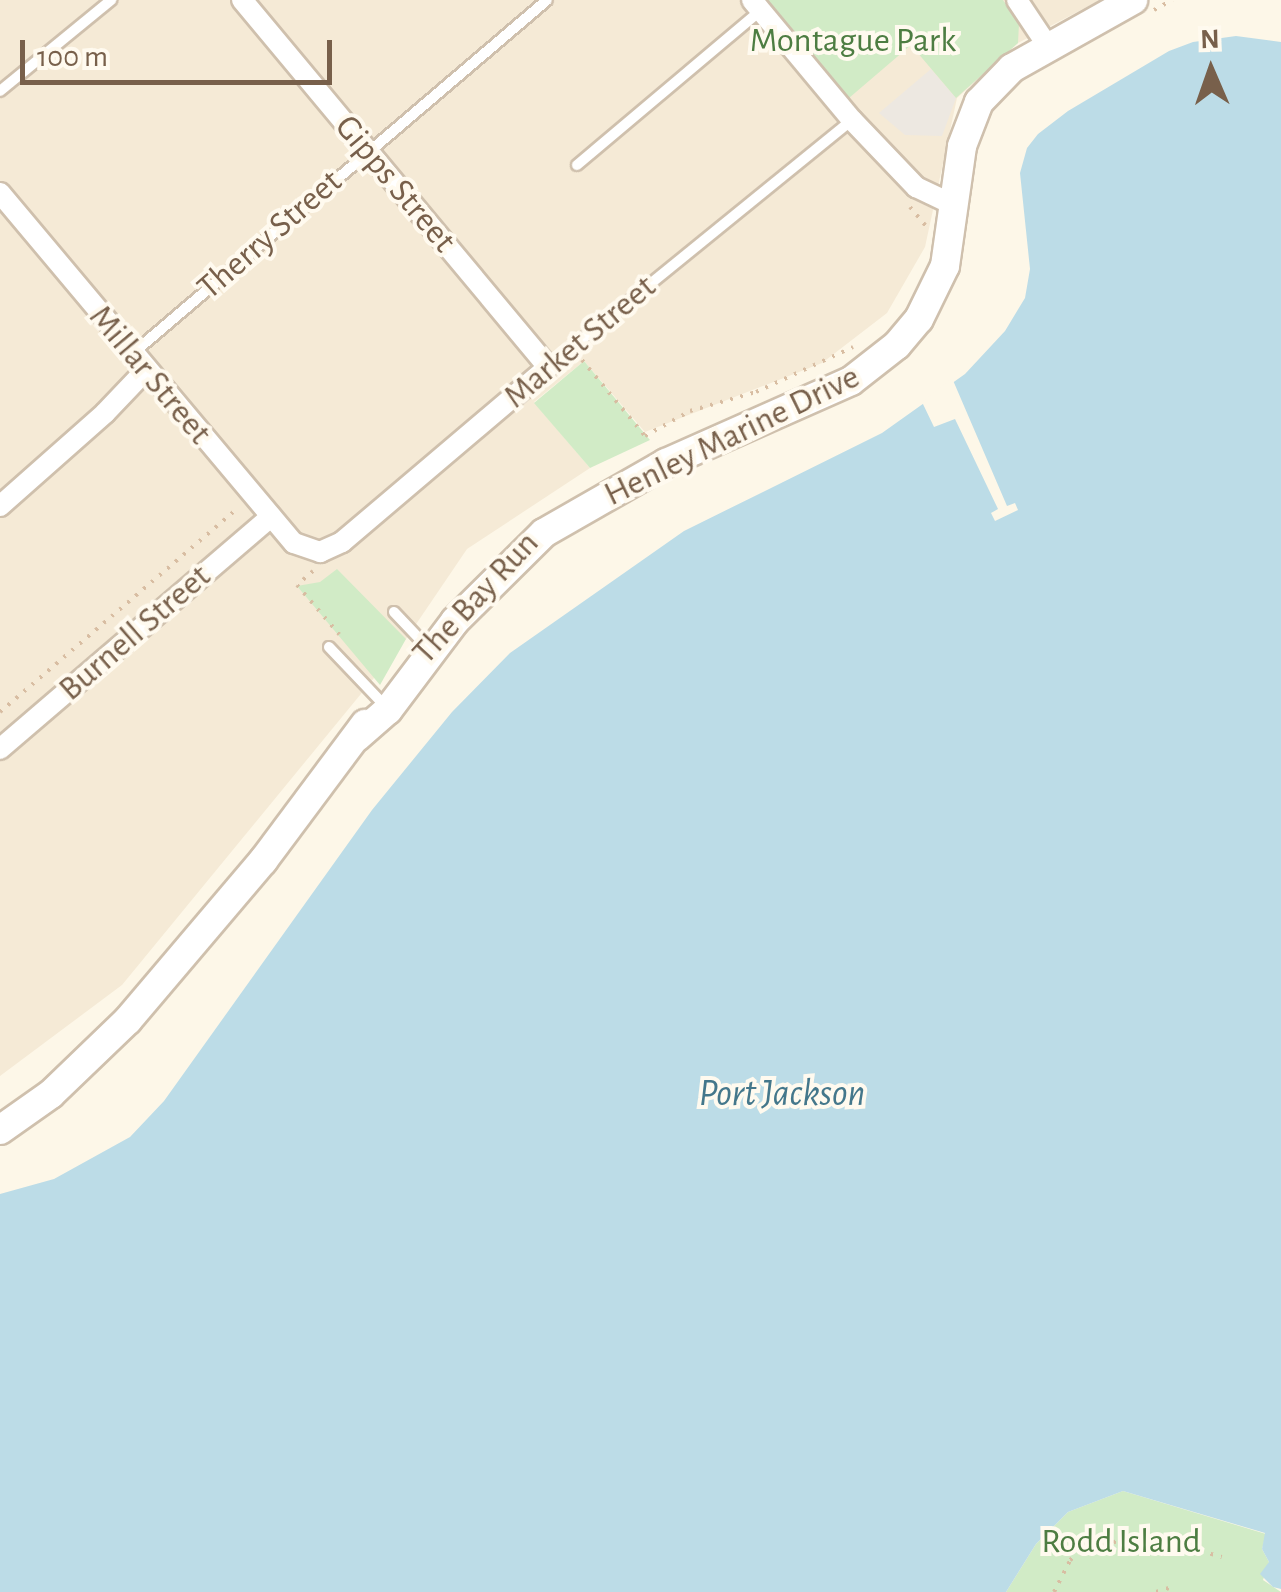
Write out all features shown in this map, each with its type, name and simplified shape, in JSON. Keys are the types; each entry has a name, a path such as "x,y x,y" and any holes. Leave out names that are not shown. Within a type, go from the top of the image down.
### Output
{"main road":[{"name":"Henley Marine Drive","path":"0,1130 51,1094 138,1009 264,860 428,648 517,557 571,515 666,464 874,367 919,319 945,266 962,146 979,102 1012,68 1139,8"}],"street":[{"name":"Gipps Street","path":"242,0 548,367"},
{"path":"1018,0 1050,48"},
{"path":"756,6 852,120 916,187 956,206"},
{"name":"Millar Street","path":"0,194 270,517 312,557"},
{"path":"0,506 138,363"},
{"name":"Market Street","path":"312,557 342,542 548,367"},
{"name":"Burnell Street","path":"0,750 270,517"}],"lane":[{"path":"0,92 111,0"},
{"name":"Therry Street","path":"138,363 368,152 547,0"},
{"path":"577,165 756,6"},
{"name":"Market Street","path":"548,367 852,120"},
{"path":"394,612 428,648"},
{"path":"329,647 384,705"}],"path":[{"path":"1139,8 1172,0"},
{"name":"Henley Marine Drive","path":"585,364 644,436 708,404 756,392 862,340"},
{"path":"0,712 238,508"},
{"path":"312,557 298,584 346,642"},
{"path":"1054,1592 1070,1560 1083,1551 1121,1540 1160,1540 1222,1556"},
{"path":"1156,1592 1172,1587"}],"shaded area":[{"path":"0,0 1100,0 1018,43 957,98 925,247 887,313 822,363 645,432 584,361 534,402 590,468 467,549 406,639 122,985 0,1076"},
{"path":"931,69 956,98 942,136 905,135 879,113"}],"green space":[{"name":"Montague Park","path":"766,0 1003,0 1019,24 1018,43 956,98 911,45 849,98"},
{"path":"584,361 650,440 590,468 534,403"},
{"path":"337,569 406,639 380,685 297,586 320,582"},
{"name":"Rodd Island","path":"1123,1491 1266,1534 1262,1549 1269,1562 1263,1580 1281,1592 1006,1592 1036,1544 1068,1512"}],"water":[{"name":"Port Jackson","path":"1236,36 1281,42 1281,1589 1273,1587 1260,1574 1269,1562 1262,1549 1265,1533 1123,1491 1068,1512 1036,1544 1006,1592 0,1592 0,1194 54,1179 130,1137 164,1101 372,810 452,712 510,653 684,531 882,433 965,374 1005,331 1025,298 1030,269 1020,173 1027,148 1038,134 1068,111 1169,51 1193,42"}],"pier":[{"path":"952,378 1007,506 1015,503 1018,510 995,521 991,513 998,509 955,419 934,427 922,402"}]}
